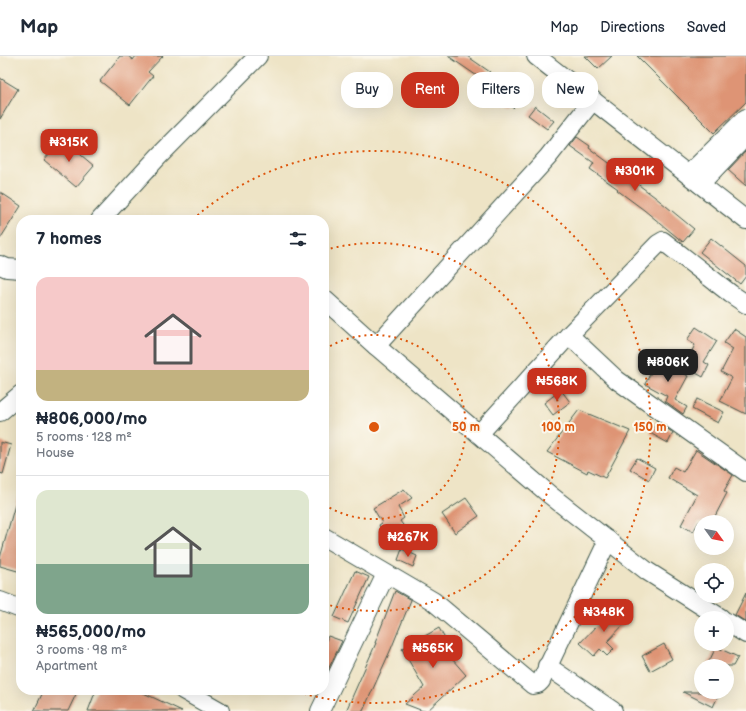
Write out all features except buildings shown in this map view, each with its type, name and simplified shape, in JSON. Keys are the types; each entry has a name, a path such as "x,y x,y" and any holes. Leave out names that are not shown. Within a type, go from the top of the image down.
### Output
{"street":[{"path":"105,215 158,157 258,56"},
{"path":"536,56 557,72"},
{"path":"598,104 746,220"},
{"path":"376,346 548,157 587,108"},
{"path":"695,179 746,118"},
{"path":"695,179 746,136"},
{"path":"479,434 569,335 658,244 663,241 746,304"},
{"path":"0,265 7,268 16,269"},
{"path":"329,303 376,346 550,495 647,571 710,611"},
{"path":"569,335 617,380 746,472"},
{"path":"0,412 16,398"},
{"path":"329,540 433,601 533,685 538,684 541,681 608,540"},
{"path":"329,692 386,574"},
{"path":"0,601 16,607"},
{"path":"734,626 746,634"},
{"path":"547,666 613,711"},
{"path":"192,695 220,711"},
{"path":"320,711 328,695"}]}
